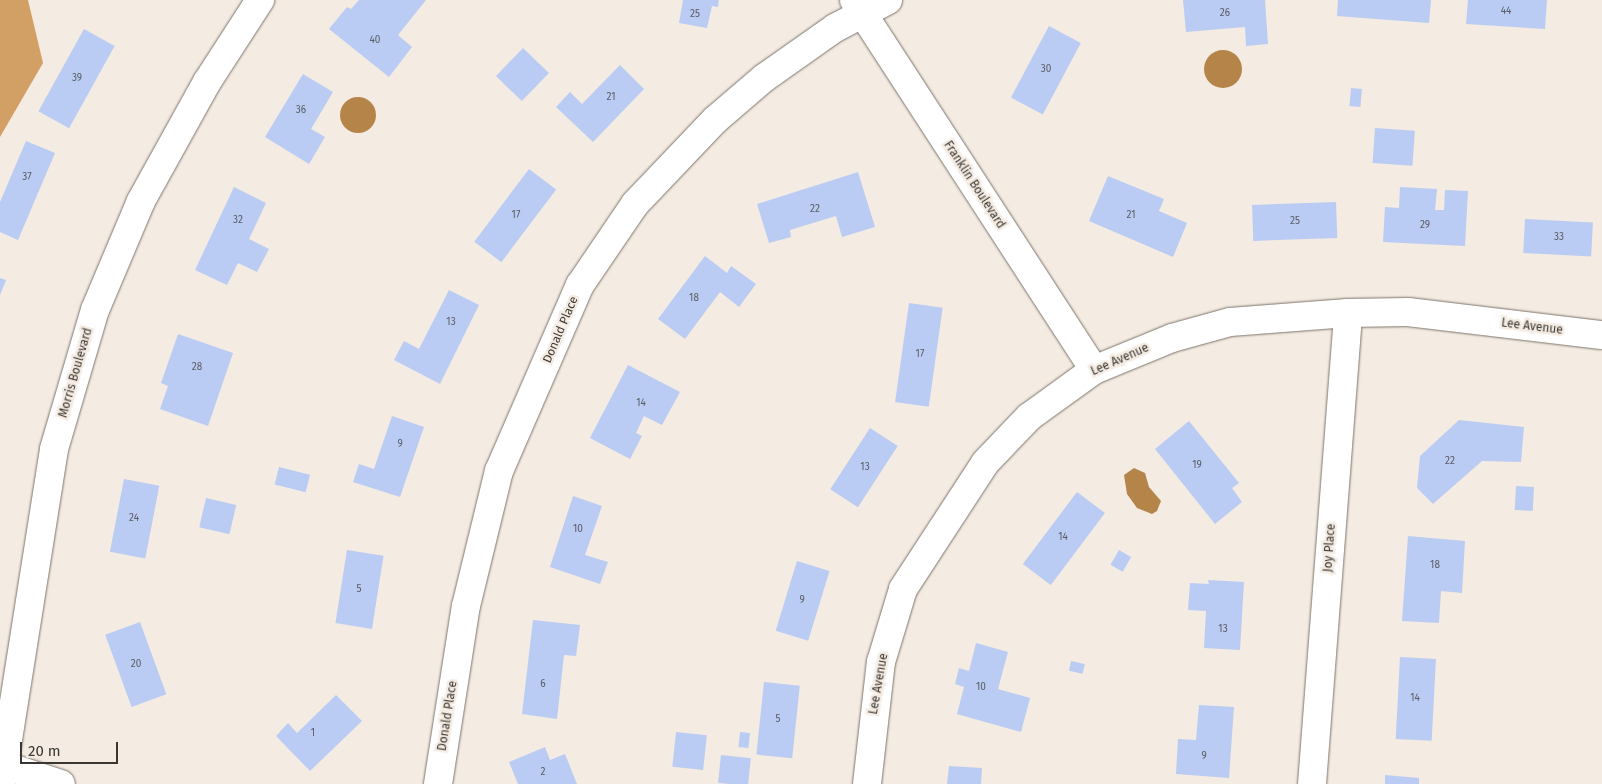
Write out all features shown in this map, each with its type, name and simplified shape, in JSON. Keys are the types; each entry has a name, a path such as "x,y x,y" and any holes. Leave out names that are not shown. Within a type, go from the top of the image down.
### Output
{"street":[{"name":"Morris Boulevard","path":"1,771 54,449 95,310 141,201 207,82 260,0"},
{"name":"Donald Place","path":"438,784 466,606 499,472 580,285 635,204 715,120 772,73 835,28 858,7 888,0"},
{"name":"Franklin Boulevard","path":"858,7 1094,370"},
{"name":"Lee Avenue","path":"866,784 881,662 902,589 984,463 1029,417 1094,370 1172,338 1230,322 1348,313 1408,312 1602,335"},
{"name":"Joy Place","path":"1312,784 1348,313"},
{"path":"1,771 60,784"}],"shaded area":[{"path":"0,0 28,0 43,63 0,137"},
{"path":"1223,50 1236,56 1242,69 1236,82 1223,88 1210,82 1204,69 1210,56"},
{"path":"358,97 365,98 371,102 375,108 375,122 371,128 365,132 358,133 351,132 345,128 341,122 340,115 341,108 345,102 351,98"},
{"path":"1134,468 1145,473 1149,487 1161,501 1157,511 1152,514 1137,508 1127,494 1124,475"}],"building":[{"path":"359,0 426,0 398,35 412,47 389,77 329,29 347,7 351,9"},
{"path":"683,0 719,0 718,7 712,6 707,28 679,23"},
{"path":"1183,0 1265,0 1268,44 1246,46 1245,27 1186,32"},
{"path":"1338,0 1431,0 1429,23 1337,16"},
{"path":"1468,0 1547,0 1545,29 1466,24"},
{"path":"1049,26 1081,43 1043,114 1011,98"},
{"path":"84,29 115,46 69,128 38,111"},
{"path":"523,48 549,73 522,101 496,76"},
{"path":"620,65 644,89 593,142 556,107 570,92 582,104"},
{"path":"303,74 333,92 311,129 325,137 309,164 265,137"},
{"path":"1351,88 1362,89 1360,107 1349,106"},
{"path":"1375,128 1415,131 1412,166 1373,163"},
{"path":"26,141 55,153 18,240 0,232 0,202"},
{"path":"529,169 556,189 501,262 474,242"},
{"path":"858,172 875,227 842,237 836,216 790,230 791,237 769,243 757,204"},
{"path":"1108,176 1164,199 1159,211 1187,223 1173,257 1089,221"},
{"path":"234,187 266,203 249,239 269,249 257,272 238,263 227,285 195,270"},
{"path":"1400,187 1437,189 1435,210 1444,210 1445,190 1468,191 1465,246 1383,242 1385,207 1399,208"},
{"path":"1336,202 1337,238 1253,241 1252,205"},
{"path":"1525,219 1593,223 1591,257 1523,253"},
{"path":"705,256 727,273 731,266 756,284 739,307 720,292 685,339 658,319"},
{"path":"0,278 6,280 0,295"},
{"path":"449,290 479,305 440,384 394,360 404,341 419,349"},
{"path":"909,303 943,308 929,407 895,402"},
{"path":"178,334 233,353 208,426 160,409 168,386 161,383"},
{"path":"628,365 680,392 662,425 644,416 636,433 642,436 630,459 590,438"},
{"path":"392,416 424,427 400,497 353,482 359,464 374,469"},
{"path":"1459,420 1524,427 1521,462 1482,461 1433,504 1417,488 1420,456"},
{"path":"1189,421 1239,483 1232,488 1242,502 1215,524 1155,449"},
{"path":"870,428 898,446 858,507 830,489"},
{"path":"279,467 310,475 306,492 275,484"},
{"path":"124,479 159,486 145,559 110,552"},
{"path":"1516,486 1534,487 1533,511 1515,510"},
{"path":"1077,492 1105,513 1051,585 1023,564"},
{"path":"573,496 602,506 585,555 608,562 600,584 550,567"},
{"path":"206,498 236,505 229,534 199,527"},
{"path":"1408,536 1465,541 1462,593 1441,591 1439,623 1402,621"},
{"path":"347,550 384,556 372,629 335,623"},
{"path":"1119,550 1131,557 1123,572 1110,565"},
{"path":"797,561 830,571 808,641 776,631"},
{"path":"1208,580 1244,582 1240,650 1204,648 1206,611 1188,610 1190,583 1209,584"},
{"path":"533,620 580,625 576,656 564,655 557,719 522,714"},
{"path":"140,622 166,694 132,707 105,635"},
{"path":"976,643 1008,652 998,689 1030,698 1021,732 957,714 964,687 955,684 959,668 969,671"},
{"path":"1400,657 1436,659 1432,741 1396,739"},
{"path":"1071,661 1085,664 1083,674 1069,671"},
{"path":"764,682 800,686 792,758 756,755"},
{"path":"336,695 362,721 310,771 276,736 288,723 297,733"},
{"path":"1199,705 1234,707 1229,778 1176,774 1178,739 1196,740"},
{"path":"676,732 707,735 703,770 672,767"},
{"path":"740,732 750,733 748,748 738,747"},
{"path":"545,747 550,760 565,754 577,784 518,784 509,762"},
{"path":"721,755 751,758 748,784 718,783"},
{"path":"949,766 982,768 981,784 947,784"},
{"path":"1385,775 1419,778 1419,784 1385,784"}]}
